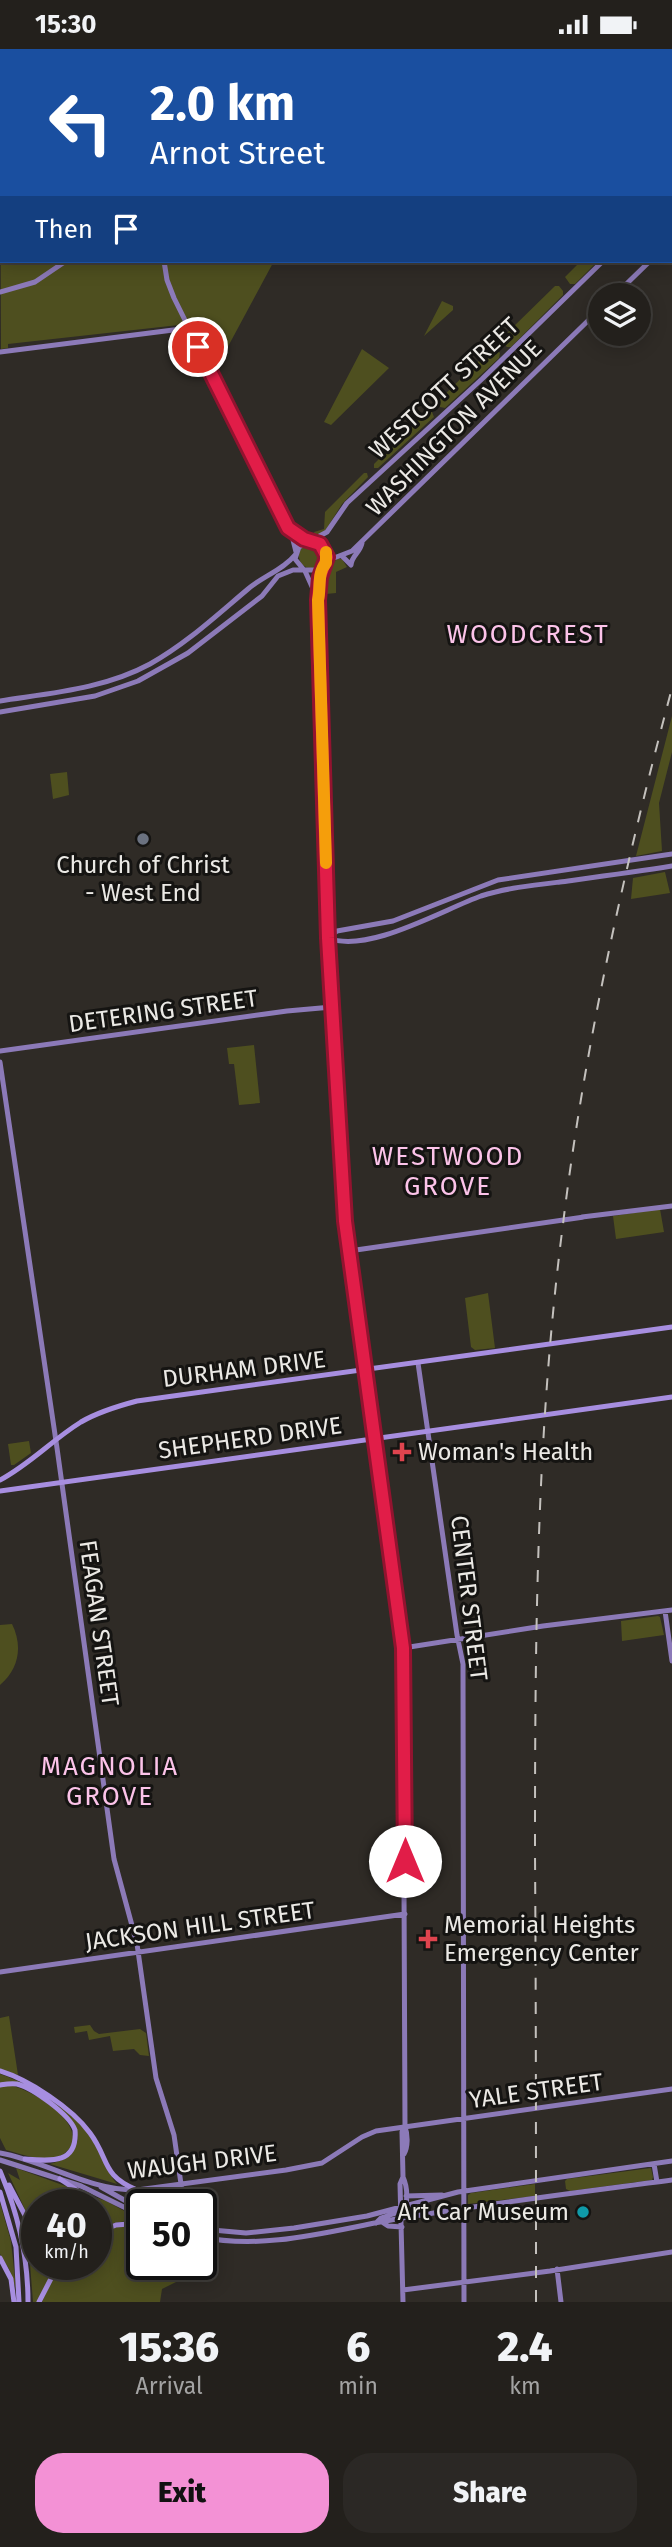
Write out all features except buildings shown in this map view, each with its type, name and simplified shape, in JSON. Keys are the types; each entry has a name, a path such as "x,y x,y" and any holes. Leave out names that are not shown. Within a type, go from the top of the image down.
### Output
{"main road":[{"path":"0,292 35,282 63,263"},
{"path":"164,263 169,286 288,528 297,562 318,600"},
{"name":"WESTCOTT STREET","path":"310,540 327,532 346,503 482,379 601,263"},
{"path":"627,283 648,263"},
{"name":"WASHINGTON AVENUE","path":"324,565 362,543 588,321"},
{"path":"0,352 189,328"},
{"path":"288,528 324,548 327,557 318,600 328,938 348,1251 403,1648 407,2132 407,2149 400,2184 403,2302"},
{"path":"0,701 82,688 120,677 149,664 182,643 258,580 286,565 302,544 310,540"},
{"path":"342,556 351,565 352,557 361,549 362,543"},
{"path":"0,712 95,696 138,681 188,653 262,596 278,576 293,570 312,571 324,565"},
{"path":"328,938 337,931 393,921 486,884 516,877 672,854"},
{"path":"328,938 337,942 369,939 397,931 483,896 517,888 672,866"},
{"path":"567,869 569,881"},
{"path":"516,877 517,888"},
{"path":"393,921 397,931"},
{"name":"DETERING STREET","path":"0,1051 332,1007"},
{"name":"FEAGAN STREET","path":"0,1062 114,1859 138,1953 156,2078 174,2135 182,2189"},
{"path":"348,1251 672,1206"},
{"name":"DURHAM DRIVE","path":"0,1480 96,1414 137,1401 672,1327"},
{"name":"CENTER STREET","path":"418,1363 463,1667 464,2302"},
{"name":"SHEPHERD DRIVE","path":"0,1491 672,1397"},
{"path":"403,1648 669,1610 672,1661"},
{"name":"JACKSON HILL STREET","path":"0,1972 405,1914"},
{"path":"0,2071 22,2080 77,2118 93,2137 111,2174 122,2184 134,2189"},
{"path":"0,2085 16,2084 27,2088 66,2115 75,2130 73,2148 64,2157 51,2161 25,2159"},
{"name":"YALE STREET","path":"405,2127 672,2089"},
{"name":"WAUGH DRIVE","path":"144,2189 322,2163 362,2137 376,2131 405,2127"},
{"name":"WAUGH DRIVE","path":"0,2153 96,2184 126,2190"},
{"path":"0,2160 95,2192 126,2208"},
{"path":"217,2230 253,2233 402,2211 464,2209 672,2161"},
{"path":"654,2164 657,2182"},
{"path":"0,2171 21,2209"},
{"path":"0,2171 20,2228 28,2302"},
{"path":"402,2211 407,2185 403,2177"},
{"path":"60,2179 75,2189"},
{"path":"217,2240 253,2242 378,2223 402,2211 464,2192 672,2180"},
{"path":"96,2184 126,2201"},
{"path":"0,2192 16,2247 19,2302"},
{"path":"406,2196 445,2196"},
{"path":"378,2223 402,2227"},
{"path":"295,2228 296,2237"},
{"path":"253,2233 253,2242"},
{"path":"403,2290 672,2252"},
{"path":"0,2258 10,2279 14,2302"},
{"path":"557,2269 561,2302"},
{"path":"39,2302 50,2280"}],"shaded area":[{"path":"1,263 273,263 217,367 209,363 188,320 179,325 8,344 8,348 1,349"},
{"path":"579,263 596,263 575,284 570,284 565,277"},
{"path":"555,286 559,286 563,295 511,347 507,347 501,341 502,338"},
{"path":"442,301 453,306 453,310 424,336"},
{"path":"362,349 389,368 331,425 324,422"},
{"path":"491,349 500,353 499,358 445,408 440,407 438,401"},
{"path":"427,411 432,412 434,417 378,468 374,468 374,464"},
{"path":"367,473 368,477 342,504 325,531 315,536 314,532 324,529 325,512"},
{"path":"311,544 319,548 323,556 319,564 311,568 303,564 299,556 303,548"},
{"path":"342,559 347,567 336,572 336,593 326,594 325,598 324,576 329,566"},
{"path":"672,716 672,752 659,803 662,851 636,856"},
{"path":"67,772 69,795 53,799 50,774"},
{"path":"665,872 670,893 631,899 633,878"},
{"path":"254,1045 260,1103 239,1105 234,1064 229,1064 227,1048"},
{"path":"660,1209 664,1232 616,1239 613,1216"},
{"path":"488,1293 495,1348 475,1350 471,1347 465,1298"},
{"path":"29,1441 31,1453 11,1465 8,1444"},
{"path":"658,1616 664,1635 622,1641 621,1621"},
{"path":"12,1624 17,1641 17,1657 11,1672 0,1685 0,1625"},
{"path":"9,2016 18,2075 0,2069 0,2018"},
{"path":"90,2025 99,2034 140,2029 146,2033 149,2056 140,2055 134,2049 113,2051 110,2036 89,2040 87,2031 75,2033 74,2027"},
{"path":"0,2074 40,2093 54,2102 78,2122 96,2145 117,2184 50,2164 65,2158 74,2150 78,2137 75,2127 54,2103 24,2086 0,2083"},
{"path":"8,2085 29,2092 62,2116 70,2126 73,2136 71,2146 66,2152 57,2157 42,2159 6,2150 0,2138 0,2087"},
{"path":"16,2168 73,2189 21,2189 21,2201 8,2173 20,2180"},
{"path":"651,2168 652,2180 570,2191 566,2189 567,2179"},
{"path":"535,2184 535,2196 468,2204 468,2195 471,2193"},
{"path":"0,2203 11,2241 16,2289 0,2254"},
{"path":"112,2204 126,2212 126,2221 112,2224"},
{"path":"126,2226 126,2280 180,2280 162,2289 160,2302 42,2302 52,2280 112,2280 113,2227"},
{"path":"31,2280 48,2280 37,2302 33,2302"}],"railway":[{"path":"536,2302 536,1696 539,1538 547,1381 572,1156 595,1022 638,821 672,688"}],"slow traffic":[{"path":"326,552 318,600 326,863"}],"place":[{"name":"Church of Christ - West End","path":"143,839"},
{"name":"Woman's Health","path":"402,1452"},
{"name":"Memorial Heights Emergency Center","path":"428,1939"},
{"name":"Art Car Museum","path":"583,2212"}],"district":[{"name":"WOODCREST","path":"528,634"},
{"name":"WESTWOOD GROVE","path":"448,1170"},
{"name":"MAGNOLIA GROVE","path":"110,1780"}],"route":[{"path":"198,347 288,528 304,539 320,544 327,557 320,577 321,591 318,600 332,1007 345,1221 403,1648 405,1861"}]}
